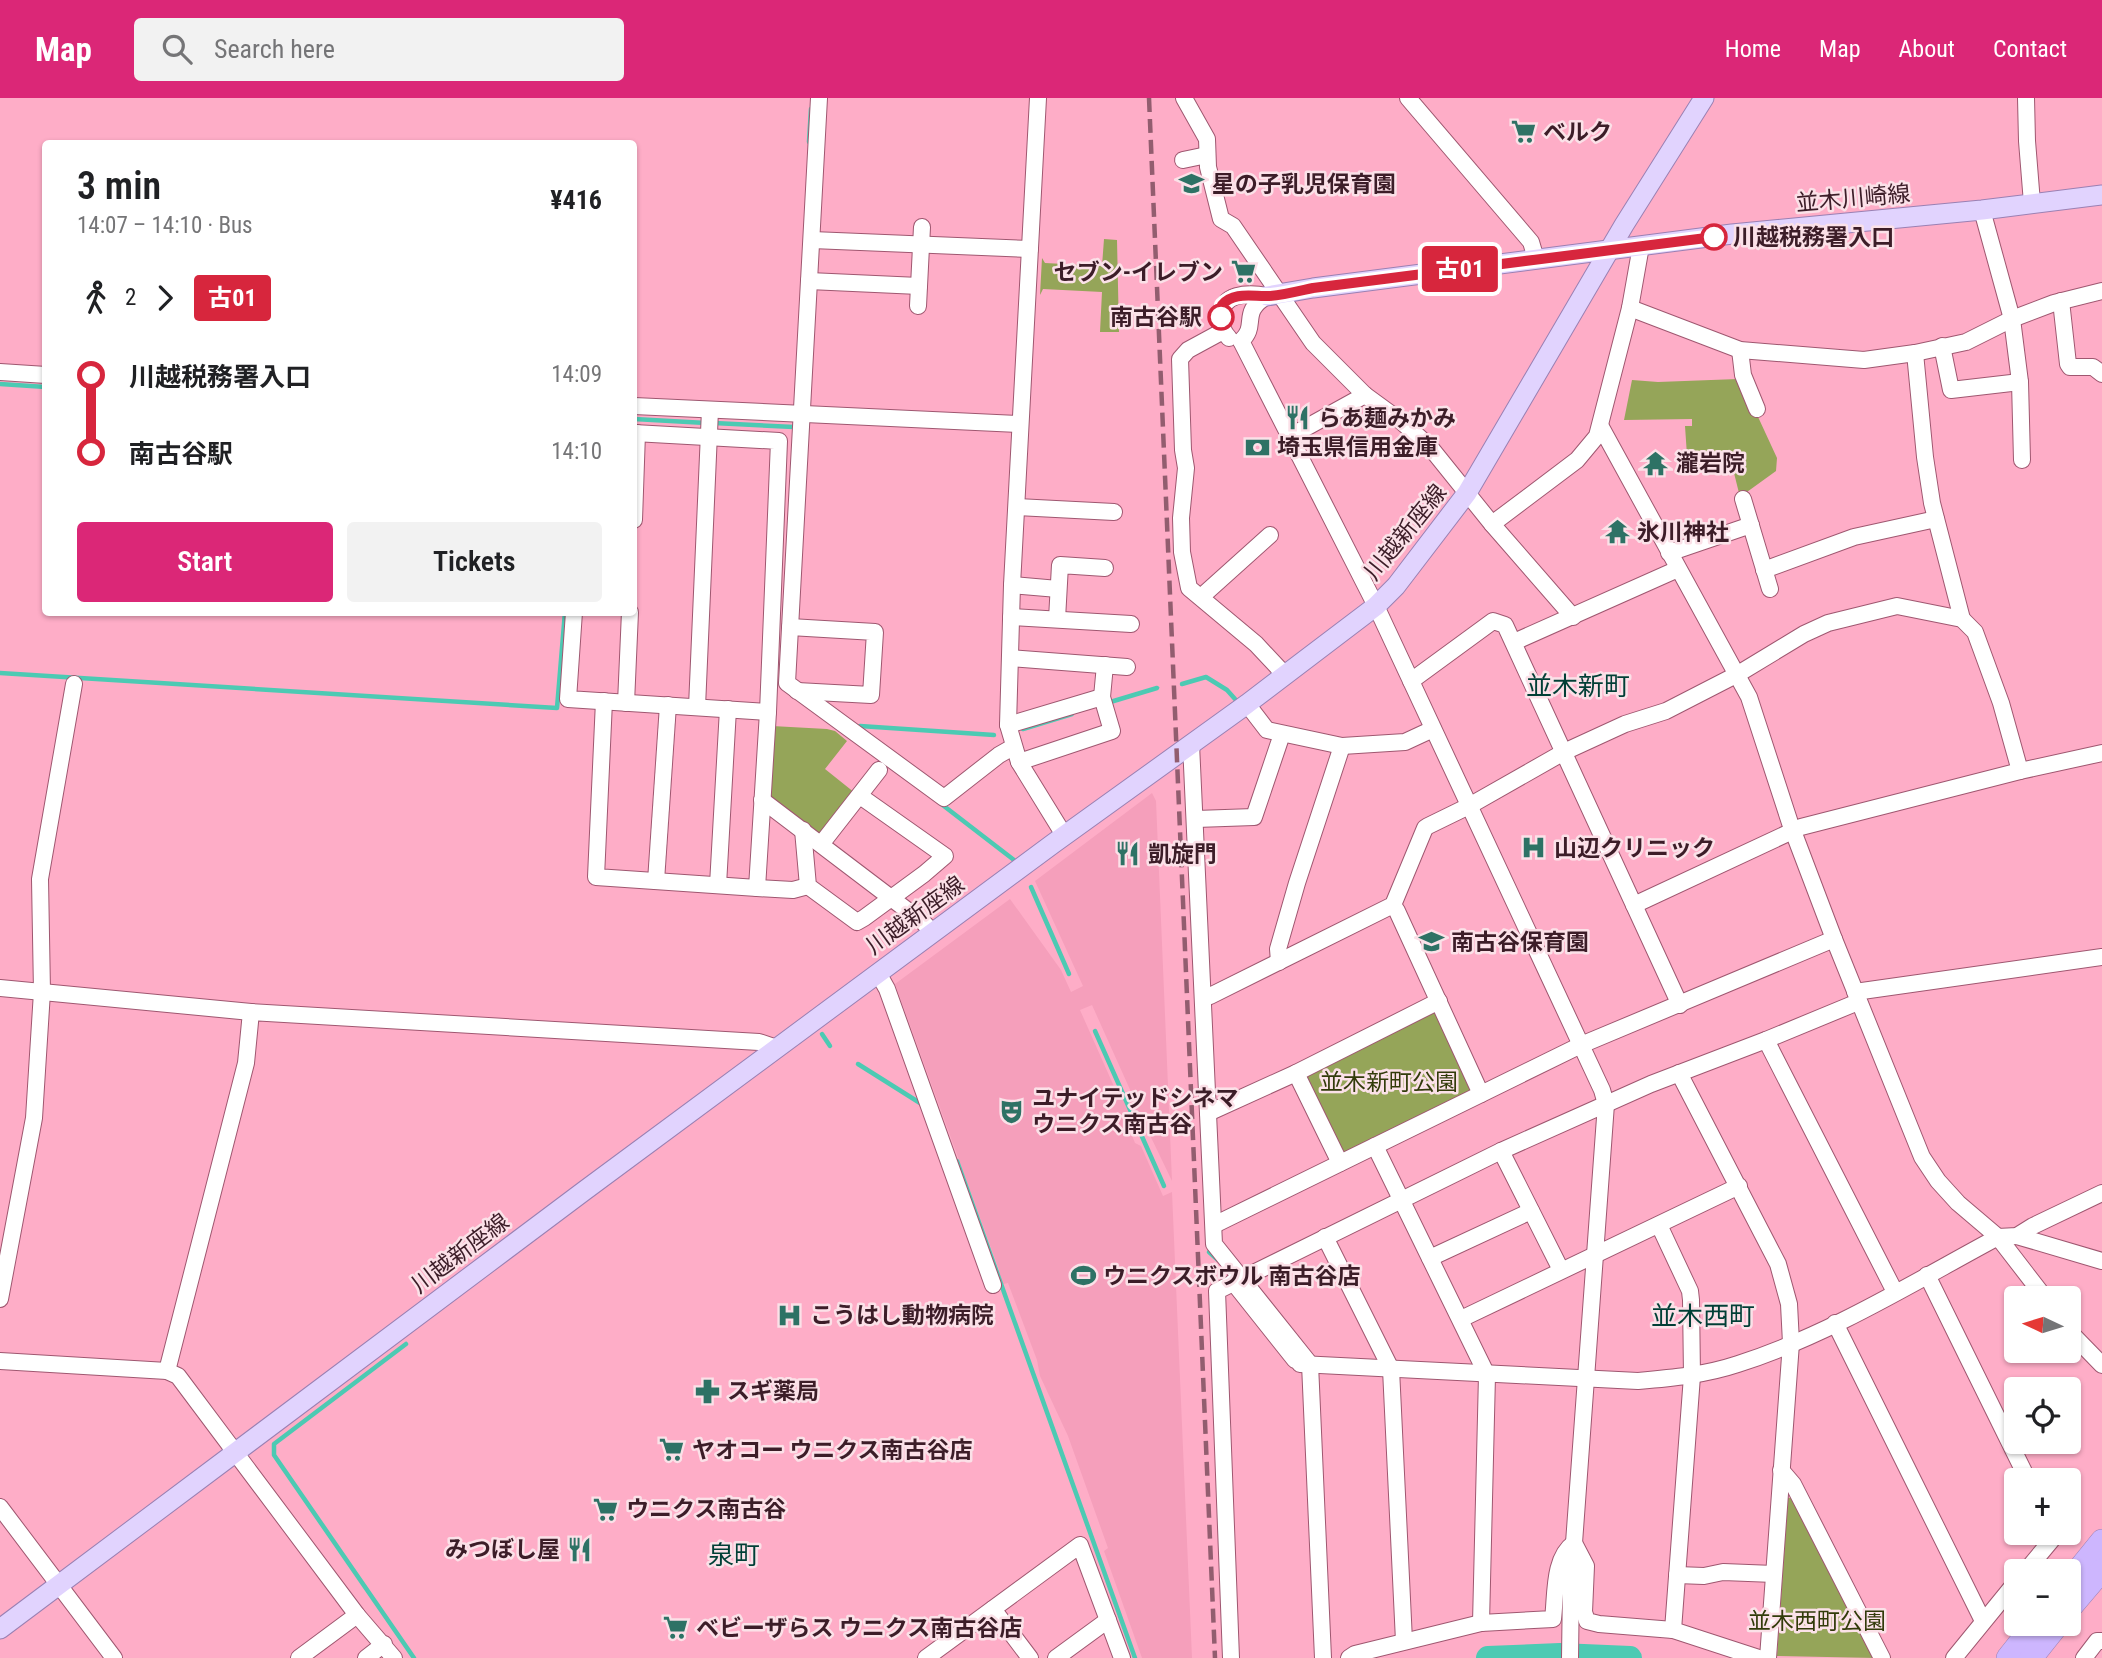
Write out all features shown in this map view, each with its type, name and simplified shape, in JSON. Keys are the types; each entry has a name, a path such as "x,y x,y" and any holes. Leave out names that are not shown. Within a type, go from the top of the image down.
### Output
{"highway":[{"path":"2081,1567 2102,1541"},
{"path":"2081,1595 2102,1570"},
{"path":"2008,1658 2025,1636"},
{"path":"2031,1658 2048,1636"}],"main road":[{"name":"川越新座線","path":"0,1629 932,932 1247,704 1376,606 1396,586 1467,493 1609,251 1704,98"},
{"name":"並木川崎線","path":"1273,295 1641,246 2102,195"}],"street":[{"path":"819,98 787,683 944,798 999,755 1016,755 1112,731 1102,697 1105,665"},
{"path":"1038,98 1012,586 1008,725 1016,755 1064,835"},
{"path":"1408,98 1531,242 1536,259"},
{"path":"2026,98 2032,203"},
{"path":"1192,102 1207,139 1208,167 1221,219 1233,226 1273,295 1313,343 1365,395 1430,447 1492,524 1573,617"},
{"path":"1183,160 1207,155"},
{"path":"1982,210 2012,319 2020,382 2022,460"},
{"path":"918,306 922,227"},
{"path":"812,240 1030,249"},
{"path":"1492,524 1577,460 1595,440 1601,427 1630,308 1641,246"},
{"path":"809,281 919,286"},
{"path":"1630,308 1740,350 1864,360 1966,342 2012,319 2061,301 2102,290"},
{"path":"1241,341 1231,339 1223,331 1221,311 1225,301 1257,294 1273,295"},
{"path":"1241,341 1249,332 1250,311 1254,305 1273,295"},
{"path":"1225,301 1238,302 1250,311"},
{"path":"2061,301 2070,368 2093,367 2102,374"},
{"path":"1223,331 1188,350 1180,359 1186,468 1181,518 1182,552 1189,588 1256,644 1285,675"},
{"path":"1241,341 1376,606 1602,1090 1606,1104 1574,1543 1570,1658"},
{"path":"1942,346 1951,390 2020,382"},
{"path":"1740,350 1743,374 1757,409"},
{"path":"1915,353 1925,457 1936,519 1962,619 1975,632 2001,703 2021,771"},
{"path":"0,372 42,375"},
{"path":"1289,437 1365,395"},
{"path":"637,406 801,414 889,427 1020,424"},
{"path":"697,708 710,410"},
{"path":"1601,427 1749,697 1834,940 1922,1157 1938,1181 1958,1203 1998,1237 2036,1286"},
{"path":"637,433 779,441 768,712 757,888"},
{"path":"1743,499 1770,589"},
{"path":"1017,507 1114,512"},
{"path":"1764,570 1854,537 1936,519"},
{"path":"1669,553 1751,525"},
{"path":"1201,597 1270,536"},
{"path":"1056,619 1060,565 1105,568"},
{"path":"1514,642 1678,569"},
{"path":"1012,586 1058,589"},
{"path":"1203,998 1393,905 1425,828 1564,752 1625,724 1665,711 1738,674 1804,634 1828,623 1897,606 1962,619"},
{"path":"573,616 568,699 768,712"},
{"path":"626,703 630,616"},
{"path":"1011,617 1130,624"},
{"path":"1411,681 1493,621 1505,625 1680,1005"},
{"path":"790,627 875,632 871,695 797,691"},
{"path":"1010,658 1127,667"},
{"path":"0,1299 34,1118 42,992 40,879 74,684"},
{"path":"1008,725 1102,697"},
{"path":"604,701 596,877 793,890 808,886"},
{"path":"1247,704 1267,730 1342,746 1405,742 1433,729"},
{"path":"656,881 668,705"},
{"path":"718,885 728,709"},
{"path":"1196,819 1254,817 1282,734"},
{"path":"1191,744 1214,1244 1238,1280 1304,1364 1323,1658"},
{"path":"1279,962 1278,949 1297,883 1342,746"},
{"path":"1634,905 1794,830 2021,771 2102,753"},
{"path":"822,844 879,770"},
{"path":"803,831 808,886 857,922 945,856 860,796"},
{"path":"762,800 932,932"},
{"path":"1393,905 1481,1094"},
{"path":"1214,1225 1581,1045 1834,940"},
{"path":"1231,1658 1217,1296 1221,1288 1501,1151 1679,1073 1766,1040 1857,997 2102,957"},
{"path":"878,973 887,989 993,1285"},
{"path":"0,988 251,1012 759,1042 777,1048"},
{"path":"1208,1113 1296,1073 1439,1001"},
{"path":"167,1371 246,1063 251,1012"},
{"path":"1766,1040 1895,1292"},
{"path":"1296,1073 1340,1163"},
{"path":"1679,1073 1778,1264 1789,1304 1791,1343 1768,1658"},
{"path":"1375,1146 1487,1375 1481,1623"},
{"path":"1501,1151 1561,1270"},
{"path":"1461,1319 1739,1186"},
{"path":"2017,1236 2102,1193"},
{"path":"1430,1258 1531,1211"},
{"path":"1659,1225 1690,1291 1692,1376 1673,1630"},
{"path":"1304,1364 1638,1381 1692,1376 1739,1364 1791,1343 1835,1323 1998,1237 2017,1236 2102,1261"},
{"path":"1325,1237 1391,1369 1404,1641"},
{"path":"1927,1275 2022,1468"},
{"path":"1835,1323 1983,1621"},
{"path":"2081,1343 2102,1365"},
{"path":"0,1361 167,1371 178,1376 357,1615 394,1658"},
{"path":"1781,1470 1793,1484 1882,1658"},
{"path":"0,1507 114,1658"},
{"path":"1312,1514 1312,1658"},
{"path":"1349,1658 1404,1641 1481,1623 1553,1619 1560,1561 1566,1549 1574,1543"},
{"path":"1574,1543 1586,1566 1584,1612 1587,1621 1673,1630 1759,1658"},
{"path":"934,1656 1080,1545 1122,1658"},
{"path":"2036,1559 2048,1545"},
{"path":"1676,1575 1704,1576 1723,1572 1774,1574"},
{"path":"1954,1658 2004,1596"},
{"path":"993,1609 1030,1658"},
{"path":"299,1658 357,1615"},
{"path":"1056,1658 1108,1620"},
{"path":"2084,1658 2097,1641 2102,1641"},
{"path":"366,1658 384,1644"}],"shaded area":[{"path":"1152,793 1156,801 1172,1181 1147,1129 1143,1127 1131,1133 1135,1143 1141,1146 1163,1196 1172,1192 1192,1658 1142,1658 1104,1551 1108,1548 1068,1436 1040,1376 1037,1360 1008,1283 999,1285 994,1272 999,1270 895,984 1010,899 1061,970 1071,992 1083,986 1035,881","holes":["1092,1005 1132,1094 1120,1100 1080,1010"]}],"green space":[{"path":"1104,239 1117,240 1119,332 1100,332 1102,292 1043,289 1040,295 1042,258 1045,263 1102,266"},
{"path":"1632,380 1658,382 1741,380 1777,458 1776,471 1740,497 1732,465 1688,470 1685,426 1692,426 1692,419 1624,420"},
{"path":"772,726 827,729 835,731 847,741 825,769 855,793 825,833 819,834 770,799"},
{"name":"並木新町公園","path":"1432,1012 1438,1013 1472,1086 1470,1092 1347,1153 1342,1152 1305,1079 1307,1073"},
{"name":"並木西町公園","path":"1796,1497 1876,1658 1777,1656 1788,1498"}],"waterway":[{"path":"809,142 811,109"},
{"path":"0,384 42,387"},
{"path":"637,419 706,423"},
{"path":"714,423 794,427"},
{"path":"0,673 557,708 565,616"},
{"path":"1182,684 1206,677 1227,690 1235,699"},
{"path":"1107,703 1157,688"},
{"path":"1023,729 1072,714"},
{"path":"860,726 994,735"},
{"path":"940,803 1014,860"},
{"path":"1031,887 1069,974"},
{"path":"1095,1031 1164,1186"},
{"path":"822,1034 830,1046"},
{"path":"858,1064 920,1103"},
{"path":"957,1161 1135,1658"},
{"path":"1209,1252 1218,1260"},
{"path":"406,1344 274,1444 274,1455 414,1658"},
{"path":"1488,1658 1560,1655 1630,1658"}],"railway":[{"path":"1149,98 1215,1658"}],"bus line":[{"name":"古01","path":"1221,317 1222,305 1231,298 1257,294 1268,296 1714,237"}],"place":[{"name":"ベルク","path":"1523,132"},
{"name":"星の子乳児保育園","path":"1192,184"},
{"name":"川越税務署入口","path":"1714,237"},
{"name":"セブン-イレブン","path":"1243,272"},
{"name":"南古谷駅","path":"1221,317"},
{"name":"らあ麺みかみ","path":"1298,418"},
{"name":"埼玉県信用金庫","path":"1257,447"},
{"name":"瀧岩院","path":"1656,463"},
{"name":"氷川神社","path":"1617,532"},
{"name":"山辺クリニック","path":"1534,848"},
{"name":"凱旋門","path":"1128,854"},
{"name":"南古谷保育園","path":"1431,942"},
{"name":"ユナイテッドシネマ ウニクス南古谷","path":"1012,1111"},
{"name":"ウニクスボウル 南古谷店","path":"1083,1276"},
{"name":"こうはし動物病院","path":"790,1315"},
{"name":"スギ薬局","path":"707,1391"},
{"name":"ヤオコー ウニクス南古谷店","path":"672,1450"},
{"name":"ウニクス南古谷","path":"606,1509"},
{"name":"みつぼし屋","path":"580,1549"},
{"name":"ベビーザらス ウニクス南古谷店","path":"676,1628"}],"district":[{"name":"並木新町","path":"1578,686"},
{"name":"並木西町","path":"1703,1316"},
{"name":"泉町","path":"734,1555"}]}
